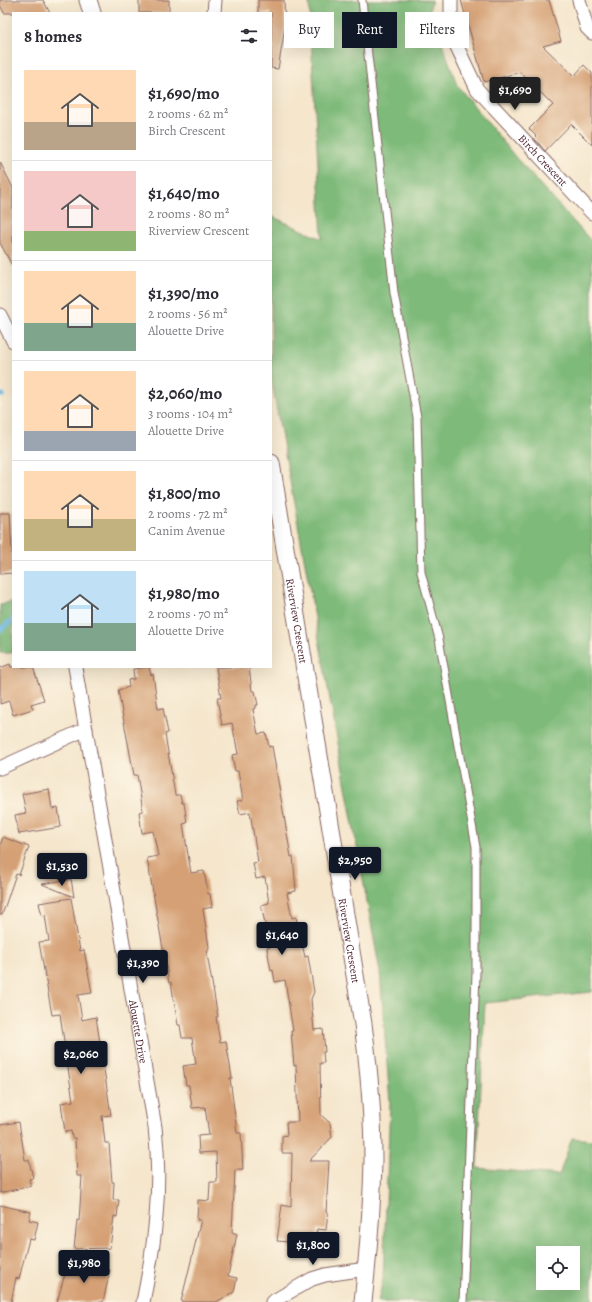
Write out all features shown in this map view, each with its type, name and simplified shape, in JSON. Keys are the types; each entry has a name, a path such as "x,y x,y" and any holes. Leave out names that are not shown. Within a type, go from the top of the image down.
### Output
{"street":[{"path":"88,0 92,12"},
{"path":"214,0 214,12"},
{"name":"Birch Crescent","path":"451,0 451,34 477,89 592,213"},
{"path":"579,0 587,28 592,33"},
{"path":"0,315 12,339"},
{"name":"Riverview Crescent","path":"272,470 365,1038 369,1074 373,1159 370,1232 362,1302"},
{"name":"Alouette Drive","path":"75,668 155,1127 158,1155 156,1226 143,1302"},
{"path":"0,768 86,729"},
{"path":"272,1302 318,1277 335,1272 366,1269"}],"lane":[{"path":"362,0 394,293 417,417 422,572 439,639 476,847 476,974 462,1302"}],"green space":[{"path":"309,0 432,0 430,8 431,12 405,12 405,48 444,48 457,85 517,159 592,242 592,992 485,1003 477,1168 559,1175 572,1138 592,1140 592,1302 378,1302 383,1279 390,1103 380,972 272,383 272,216 322,239 312,48 334,48 334,12 310,12"},
{"path":"12,601 12,653 0,653 0,605"}],"building":[{"path":"0,0 43,0 49,12 4,13 0,5"},
{"path":"139,0 169,0 169,12 139,12"},
{"path":"258,0 284,0 284,33 278,69 272,68 272,12 258,12"},
{"path":"461,0 549,0 561,41 543,46 574,76 584,65 592,73 592,145 571,124 545,151 534,138 536,136 529,129 553,105 520,72 484,82 469,29 469,12 464,12"},
{"path":"0,162 12,186 12,265 0,243"},
{"path":"0,513 10,513 12,573 0,574"},
{"path":"10,664 12,668 33,668 44,700 31,704 33,709 13,715 9,701 0,704 0,668"},
{"path":"149,668 151,675 153,674 158,709 163,708 168,733 165,734 175,795 180,795 182,803 184,803 187,823 183,824 191,873 204,871 212,907 203,909 209,947 207,954 218,1017 216,1017 220,1042 226,1041 232,1078 230,1078 237,1133 241,1133 243,1170 235,1170 232,1232 237,1234 228,1276 237,1278 234,1292 216,1302 181,1302 201,1220 197,1220 198,1200 209,1201 210,1182 217,1182 216,1152 199,1153 198,1136 209,1135 205,1107 192,1108 189,1085 186,1085 183,1066 196,1064 192,1038 182,1038 180,1025 178,1025 171,982 169,983 147,858 158,856 153,831 142,833 139,812 143,811 137,775 134,775 118,690 129,687 128,680 134,679 133,669"},
{"path":"216,668 249,668 252,691 255,691 258,705 256,705 256,708 253,709 258,734 266,733 269,747 272,746 291,857 293,856 296,891 287,893 292,918 296,917 305,957 308,956 314,992 311,999 314,1030 323,1029 325,1052 323,1052 324,1063 320,1063 321,1115 330,1123 332,1137 309,1161 329,1161 326,1212 328,1212 326,1230 317,1229 315,1241 306,1240 305,1250 288,1248 289,1242 277,1241 282,1205 291,1207 292,1153 282,1153 282,1136 287,1135 286,1122 298,1122 296,1065 294,1066 291,1031 293,1031 285,980 275,982 273,970 271,971 267,948 270,947 261,905 269,903 265,877 256,879 253,863 258,862 250,812 240,814 237,801 243,800 238,771 235,771 232,755 238,754 232,723 222,725 217,698 221,698"},
{"path":"49,789 52,809 58,808 61,827 19,834 15,815 26,813 22,794"},
{"path":"3,837 29,847 19,875 16,874 2,915 0,915 0,846"},
{"path":"71,879 74,897 42,884"},
{"path":"71,898 80,951 84,950 92,993 78,995 82,1020 96,1017 111,1115 102,1116 105,1143 109,1143 112,1182 114,1182 113,1200 119,1200 117,1217 114,1216 110,1248 74,1249 77,1220 79,1221 82,1176 77,1176 75,1138 72,1138 71,1131 65,1132 61,1103 73,1101 60,1014 52,1015 39,942 49,941 45,915 42,916 39,903"},
{"path":"19,1122 25,1160 29,1160 33,1178 29,1179 31,1186 0,1193 0,1125"},
{"path":"0,1205 31,1212 29,1220 38,1222 34,1240 29,1239 19,1279 16,1278 11,1302 0,1302"},
{"path":"69,1260 110,1270 103,1302 57,1302"}],"waterway":[{"path":"0,630 12,620"}]}
